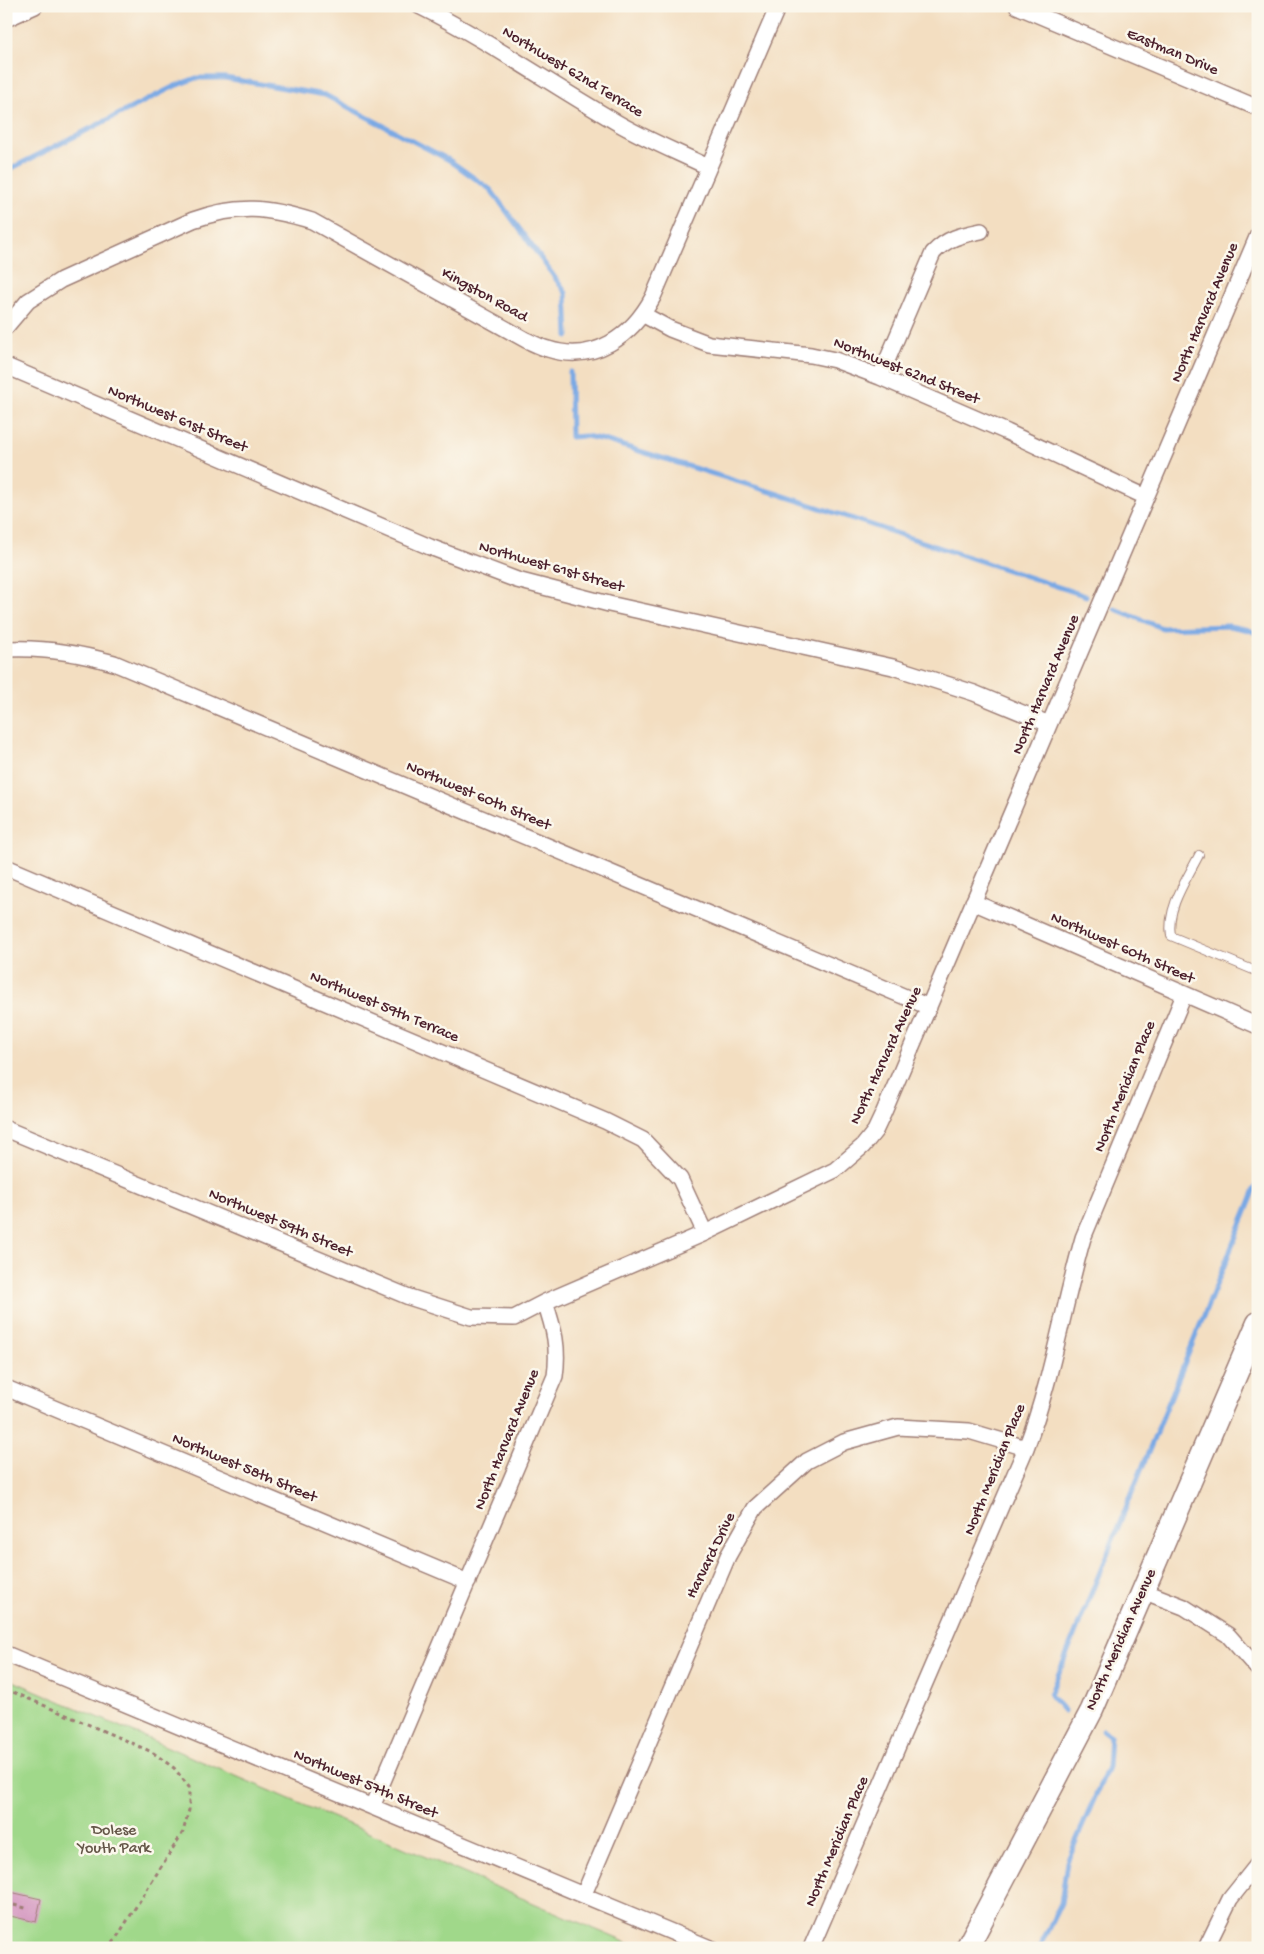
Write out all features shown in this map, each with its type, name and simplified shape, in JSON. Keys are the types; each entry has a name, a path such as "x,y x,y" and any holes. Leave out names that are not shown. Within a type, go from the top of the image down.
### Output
{"main road":[{"name":"North Meridian Avenue","path":"967,1948 1092,1710 1258,1323"}],"street":[{"path":"6,19 35,6"},
{"name":"Northwest 62nd Terrace","path":"419,6 474,36 616,122 649,140 708,166"},
{"name":"Kingston Road","path":"6,327 28,301 61,280 193,220 214,213 236,209 262,209 286,213 312,221 526,340 547,349 577,354 593,351 622,337 644,314 778,6"},
{"name":"Eastman Drive","path":"1017,6 1258,108"},
{"path":"880,377 933,253 943,242 981,231"},
{"name":"North Harvard Avenue","path":"372,1807 555,1376 557,1350 554,1331 544,1302 705,1233 835,1170 863,1146 875,1131 884,1114 1258,235"},
{"name":"Northwest 62nd Street","path":"644,314 670,329 709,344 811,355 835,360 880,377 1007,432 1146,497"},
{"name":"Northwest 61st Street","path":"6,366 483,568 562,592 916,674 974,693 1049,724"},
{"name":"Northwest 60th Street","path":"6,649 53,650 84,654 114,663 929,1007"},
{"name":"Northwest 59th Terrace","path":"6,866 605,1121 643,1140 680,1179 705,1233"},
{"name":"Northwest 60th Street","path":"973,902 1258,1026"},
{"name":"North Meridian Place","path":"811,1948 1026,1448 1039,1413 1083,1238 1184,995"},
{"name":"Northwest 59th Street","path":"6,1129 409,1297 470,1317 514,1318 544,1302"},
{"name":"Northwest 58th Street","path":"6,1388 468,1582"},
{"name":"Harvard Drive","path":"584,1894 728,1556 755,1508 807,1461 844,1442 898,1427 968,1431 1026,1448"},
{"path":"1143,1591 1184,1607 1228,1635 1257,1667"},
{"name":"Northwest 57th Street","path":"6,1654 710,1948"},
{"path":"1206,1948 1230,1899 1258,1864"}],"lane":[{"path":"1199,855 1175,904 1169,925 1171,936 1258,972"}],"path":[{"path":"6,1690 152,1752 174,1768 189,1787 189,1810 183,1832 110,1948"},
{"path":"6,1903 29,1909"}],"green space":[{"name":"Dolese Youth Park","path":"6,1678 639,1948 6,1948"}],"building":[{"path":"6,1891 41,1899 36,1922 6,1915"}],"waterway":[{"path":"6,171 175,86 196,78 225,78 325,95 449,160 491,190 566,293 568,336"},
{"path":"570,372 571,437 586,436 604,440 778,494 1086,596"},
{"path":"1115,609 1162,628 1229,626 1258,634"},
{"path":"1064,1711 1050,1695 1258,1182"},
{"path":"1039,1948 1061,1903 1067,1862 1108,1767 1110,1736 1102,1730"}]}
